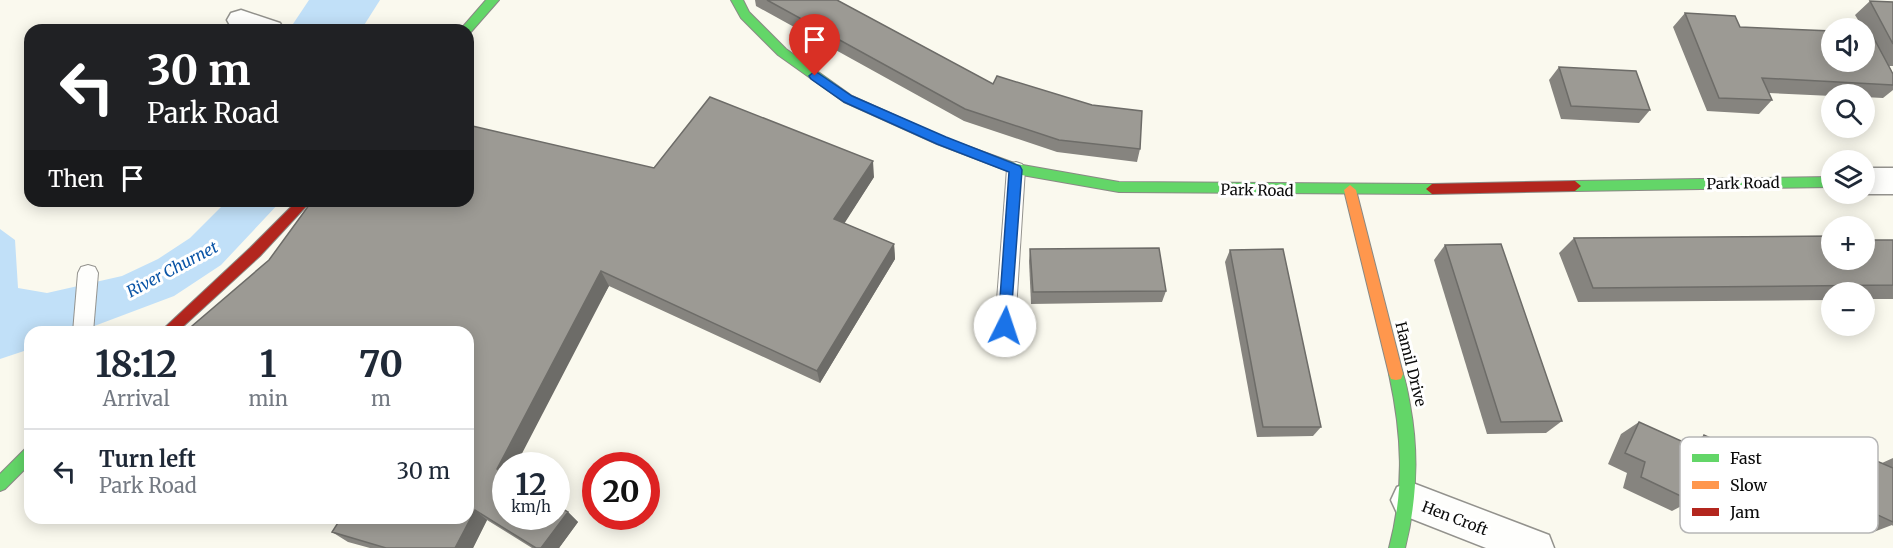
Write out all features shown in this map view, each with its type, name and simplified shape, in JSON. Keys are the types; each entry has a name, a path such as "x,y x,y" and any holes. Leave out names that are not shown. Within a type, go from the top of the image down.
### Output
{"street":[{"path":"472,24 494,0"},
{"name":"Park Road","path":"737,0 745,15 782,52 848,99 941,141 1016,170 1119,187 1350,190 1821,182"},
{"path":"241,20 253,24"},
{"path":"1875,181 1893,181"},
{"name":"Hamil Drive","path":"1350,190 1407,418 1411,466 1410,500 1397,548"},
{"path":"174,326 255,252 299,207"},
{"path":"0,484 24,460"},
{"name":"Hen Croft","path":"1410,500 1535,548"}],"lane":[{"path":"1005,326 1016,170"},
{"path":"84,326 88,273"}],"water":[{"path":"221,207 275,207 221,265 174,296 94,326 24,326 24,351 0,359 0,229 15,240 18,288 47,293 122,276 158,259 190,238"}],"building":[{"path":"767,0 837,0 993,84 997,76 1092,105 1142,111 1140,149 1059,140 965,109"},
{"path":"1870,1 1893,2 1893,44"},
{"path":"1685,13 1735,16 1740,27 1821,31 1821,72 1875,72 1875,40 1893,74 1893,85 1762,78 1772,100 1719,98"},
{"path":"1559,67 1636,71 1650,110 1571,106"},
{"path":"710,97 873,161 834,219 894,244 817,371 601,271 506,452 492,452 492,521 475,510 474,512 474,326 192,326 269,260 308,207 474,207 474,126 654,168"},
{"path":"1821,236 1821,270 1875,270 1875,240 1893,240 1893,285 1875,285 1875,282 1821,282 1821,286 1593,288 1574,238"},
{"path":"1501,244 1562,421 1501,422 1445,245"},
{"path":"1159,248 1166,291 1033,292 1030,249"},
{"path":"1283,249 1321,427 1263,427 1230,250"},
{"path":"1639,422 1680,441 1680,496 1641,477 1645,462 1625,453"},
{"path":"1878,462 1893,468 1893,522 1878,515"},
{"path":"337,524 468,524 455,548 386,548 332,532"},
{"path":"507,530 554,530 541,548 536,548"}],"waterway":[{"name":"River Churnet","path":"328,24 346,0"}],"traffic: fast":[{"path":"471,24 493,0"},
{"path":"737,0 745,15 782,52 848,99 941,141 1016,169 1119,187 1432,189"},
{"path":"1575,186 1821,182"},
{"path":"1396,374 1405,419 1409,461 1407,504 1397,548"},
{"path":"0,484 24,460"}],"traffic: slow":[{"path":"1350,190 1396,374"}],"traffic: jam":[{"path":"1432,189 1575,186"},
{"path":"174,326 255,252 299,207"}],"route":[{"path":"815,76 848,99 941,141 1016,170 1005,326"}]}
